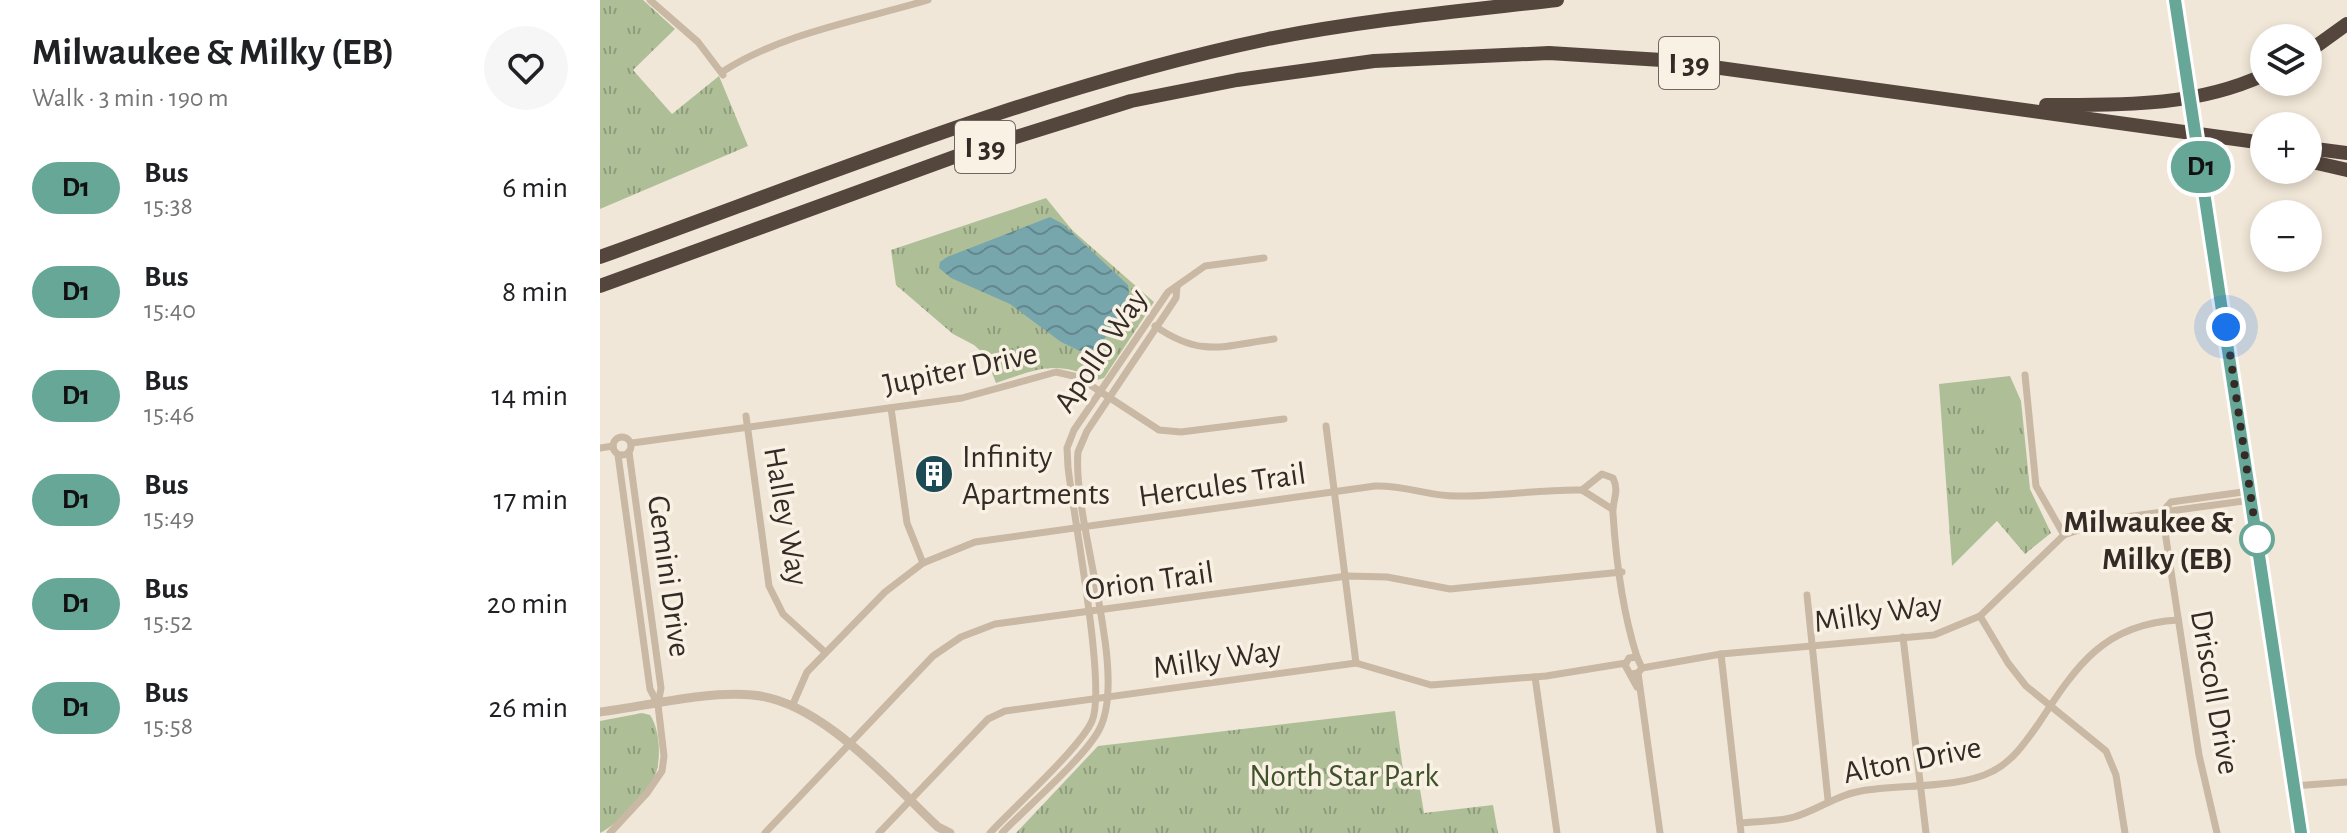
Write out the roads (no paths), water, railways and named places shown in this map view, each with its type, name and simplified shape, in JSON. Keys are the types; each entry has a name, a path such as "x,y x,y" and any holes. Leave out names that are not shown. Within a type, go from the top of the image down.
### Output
{"highway":[{"name":"I 39","path":"600,257 1039,100 1196,57 1269,39 1378,21 1557,0"},
{"path":"2322,42 2347,24"},
{"name":"I 39","path":"600,286 1051,125 1131,101 1300,69 1449,56 1605,56 1778,74 2250,141"},
{"path":"1993,106 2155,103 2215,93 2250,80"},
{"path":"2214,137 2250,147"},
{"path":"2322,150 2347,153"},
{"path":"2322,164 2347,170"}],"street":[{"path":"650,0 698,42 723,73 740,60 783,44 928,0"},
{"path":"2175,0 2301,833"},
{"name":"Apollo Way","path":"990,833 1081,738 1093,720 1096,699 1088,613 1074,529 1067,448 1074,430 1168,292 1205,266 1264,258"},
{"name":"Apollo Way","path":"1002,833 1092,741 1106,714 1108,698 1099,612 1078,452 1083,438 1176,298 1177,287"},
{"path":"1149,322 1180,344 1199,347 1274,339"},
{"name":"Jupiter Drive","path":"630,448 976,395 1056,372 1078,377 1159,430 1181,432 1284,419"},
{"path":"2025,375 2036,486 2064,535"},
{"path":"891,408 907,523 923,563"},
{"name":"Halley Way","path":"746,416 769,586 783,614 825,652"},
{"path":"1326,426 1356,663"},
{"path":"600,448 613,446 620,437 630,448 618,455 613,446"},
{"name":"Gemini Drive","path":"610,833 647,793 662,771 664,756 658,705 660,682 630,448"},
{"name":"Gemini Drive","path":"618,455 650,689 658,705"},
{"path":"1612,509 1582,490 1602,474 1613,478 1618,494 1612,509 1660,833"},
{"name":"Hercules Trail","path":"793,704 807,672 885,592 923,563 975,542 1396,485 1459,496 1541,489 1582,490"},
{"name":"Milky Way","path":"879,833 992,716 1356,663 1431,685 1934,635 1980,616 2064,535 2111,519 2250,495"},
{"name":"Driscoll Drive","path":"2163,512 2199,755 2217,833"},
{"name":"Orion Trail","path":"765,833 933,656 961,637 995,624 1347,576 1387,577 1450,589 1622,572"},
{"path":"1807,595 1828,800"},
{"path":"1980,616 2008,663 2026,686 2106,751 2116,775 2123,832"},
{"name":"Alton Drive","path":"1740,823 1792,818 1828,800 1859,791 1961,780 1993,771 2027,740 2050,705 2100,646 2123,630 2178,620"},
{"path":"1903,637 1926,833"},
{"path":"1721,654 1741,833"},
{"path":"1535,677 1557,833"},
{"path":"600,712 737,695 793,704 831,727 939,830 950,833"},
{"path":"2293,786 2347,782"}],"water":[{"path":"1050,217 1063,224 1128,285 1129,295 1124,312 1099,350 1080,351 1061,342 1010,304 951,278 939,268 940,262 947,257"}],"place":[{"name":"Infinity Apartments","path":"934,474"},
{"name":"Milwaukee & Milky (EB)","path":"2257,539"}],"park label":[{"name":"North Star Park","path":"1344,775"}]}
